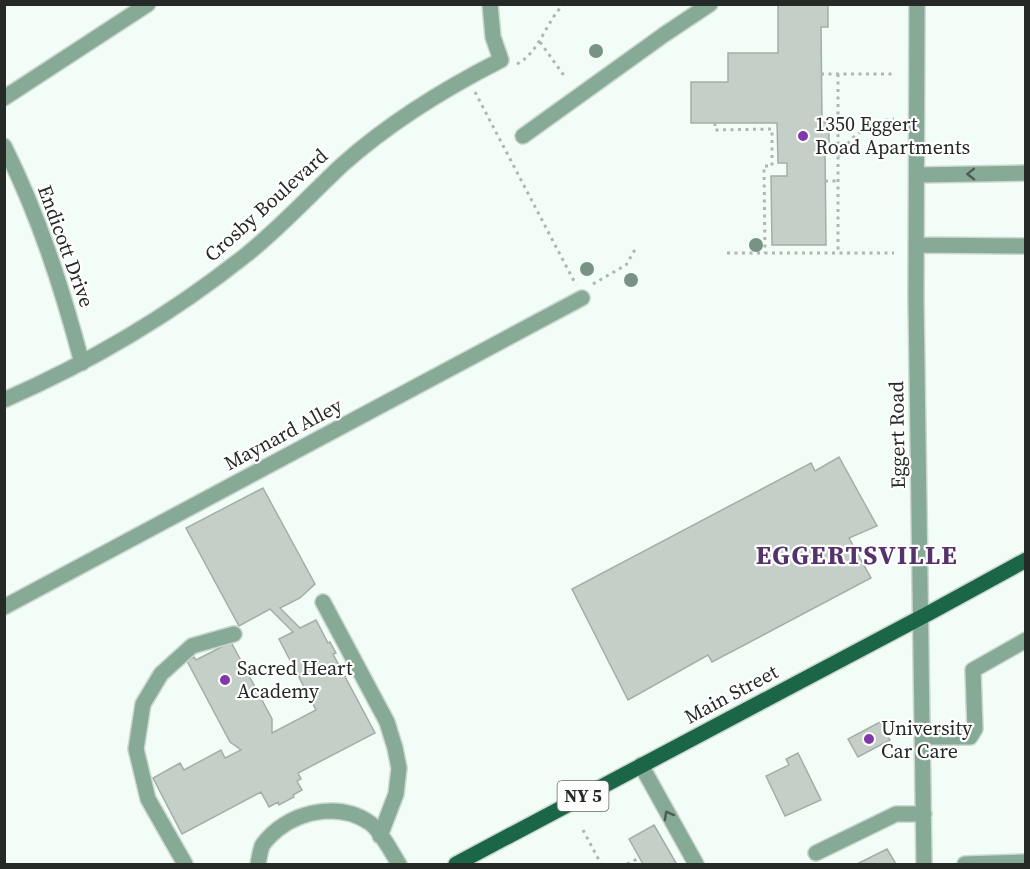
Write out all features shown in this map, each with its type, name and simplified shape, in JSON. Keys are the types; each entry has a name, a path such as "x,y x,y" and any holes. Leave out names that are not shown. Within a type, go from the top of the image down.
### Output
{"main road":[{"name":"Main Street","path":"456,864 1025,561"}],"street":[{"path":"4,98 148,4"},
{"path":"490,4 493,37 506,65"},
{"path":"523,136 664,34 710,4"},
{"name":"Eggert Road","path":"917,4 916,298 924,864"},
{"name":"Crosby Boulevard","path":"4,400 82,363 139,331 246,255 296,212 342,166 391,126 435,96 506,65"},
{"name":"Endicott Drive","path":"4,146 42,233 64,297 82,363"},
{"path":"917,175 1026,173"},
{"path":"916,245 1026,246"},
{"name":"Maynard Alley","path":"4,607 582,298"},
{"path":"322,602 387,722 395,748 399,768 396,794 380,836"},
{"path":"185,864 148,799 136,749 144,704 161,674 192,646 234,634"},
{"path":"923,737 970,737 975,729 973,670 1026,640"},
{"path":"641,765 696,864"},
{"path":"258,864 263,846 270,836 291,819 314,812 354,814 372,824 399,864"},
{"path":"816,853 896,814 924,814"},
{"path":"965,864 1026,862"}],"path":[{"path":"506,65 518,65 540,42 564,4"},
{"path":"540,42 565,77"},
{"path":"506,65 518,65"},
{"path":"821,74 894,74"},
{"path":"837,74 837,252"},
{"path":"482,87 474,91 582,298"},
{"path":"838,158 846,145 865,129 882,121 894,119"},
{"path":"716,123 716,130 772,129 772,166 764,166 765,253"},
{"path":"825,182 837,182"},
{"path":"575,283 594,284 626,266 636,248"},
{"path":"727,253 894,253"},
{"path":"583,830 601,864"},
{"path":"627,864 639,858"}],"building":[{"name":"1350 Eggert Road Apartments","path":"778,4 828,4 828,27 821,27 822,122 829,122 829,148 825,148 826,245 772,245 771,176 787,176 787,163 778,163 777,123 691,123 691,82 728,82 728,53 778,53"},
{"path":"839,457 877,526 849,538 871,578 712,662 708,655 628,700 572,589 811,463 815,471"},
{"name":"Sacred Heart Academy","path":"263,488 315,584 300,598 280,608 300,628 316,620 336,653 333,654 375,733 298,773 301,779 297,781 302,790 279,805 278,802 269,807 261,792 182,834 153,778 180,763 184,770 221,750 225,758 241,750 230,742 187,661 194,657 196,660 231,642 272,719 272,733 316,710 279,639 293,632 270,609 239,626 186,528"},
{"name":"University Car Care","path":"880,722 890,740 858,757 848,739"},
{"path":"798,753 821,800 785,816 766,776 789,765 786,759"},
{"path":"654,825 676,863 643,864 629,839"},
{"path":"887,849 896,864 857,864"}],"place":[{"name":"1350 Eggert Road Apartments","path":"803,136"},
{"name":"Sacred Heart Academy","path":"225,680"},
{"name":"University Car Care","path":"869,739"}],"district":[{"name":"EGGERTSVILLE","path":"857,555"}]}
